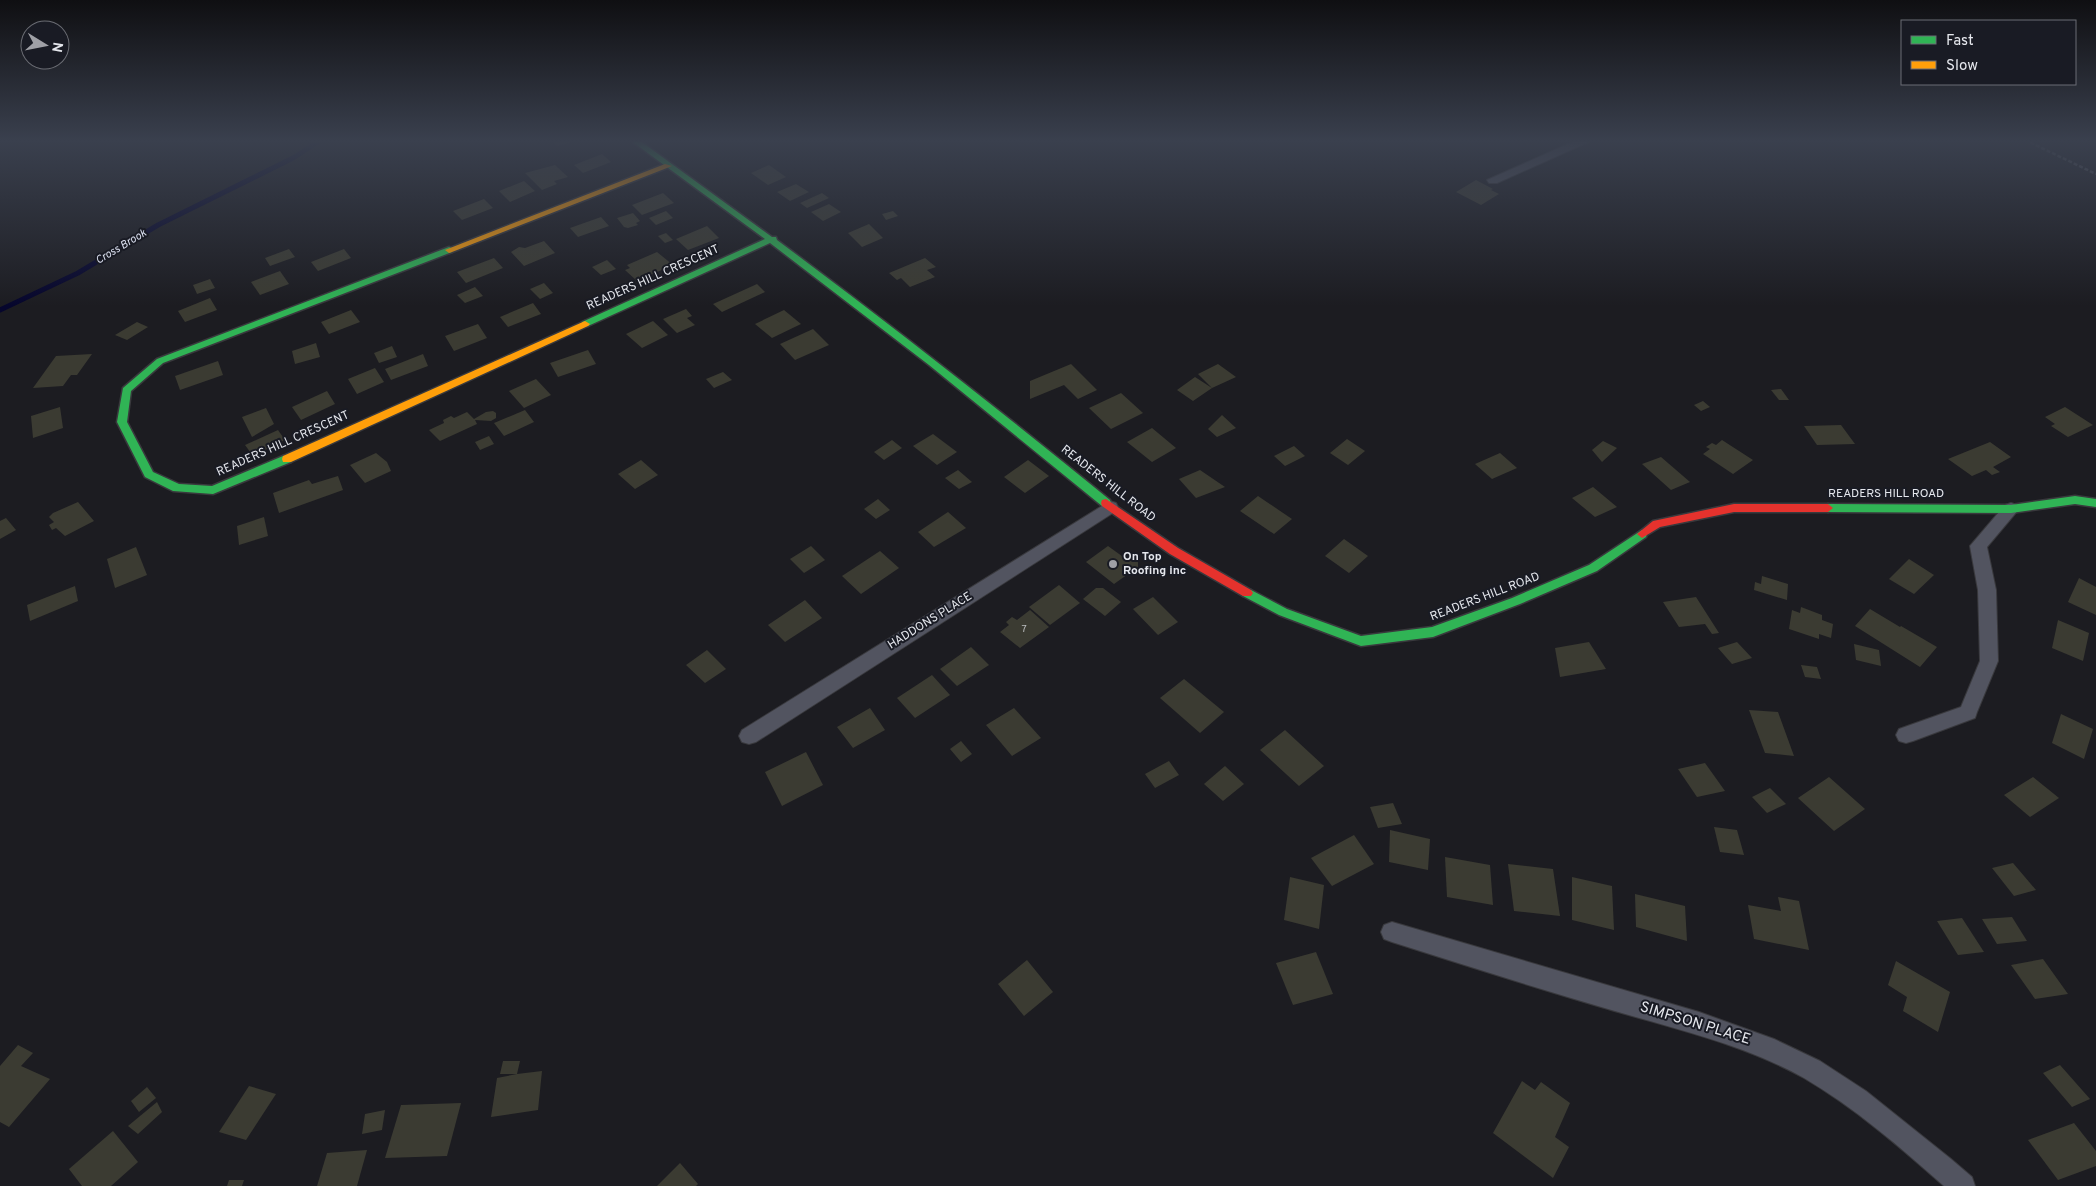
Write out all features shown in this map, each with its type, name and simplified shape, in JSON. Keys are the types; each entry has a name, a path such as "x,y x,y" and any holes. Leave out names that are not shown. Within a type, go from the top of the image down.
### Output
{"street":[{"name":"READERS HILL CRESCENT","path":"592,195 160,361 126,390 122,422 149,474 177,488 213,490 268,468 772,239"},
{"name":"READERS HILL ROAD","path":"710,195 772,239 1027,437 1128,521 1212,574 1283,612 1361,641 1434,632 1516,601 1593,568 1657,524 1734,508 2011,509 2075,500 2096,503"},
{"name":"HADDONS PLACE","path":"749,736 1110,506"},
{"path":"1906,735 1968,712 1990,661 1987,590 1978,546 2011,509"},
{"name":"SIMPSON PLACE","path":"1392,932 1738,1035 1755,1042 1788,1057 1850,1092 1895,1126 1963,1186"}],"building":[{"path":"503,195 525,195 510,202"},
{"path":"657,195 666,195 674,203 642,215 632,205"},
{"path":"782,195 802,195 790,201"},
{"path":"817,195 825,195 829,198 807,208 800,203"},
{"path":"1462,195 1497,195 1481,205"},
{"path":"484,199 493,208 462,220 453,211"},
{"path":"829,204 841,212 823,221 811,212"},
{"path":"666,211 673,218 656,225 649,218"},
{"path":"893,211 898,216 886,220 882,214"},
{"path":"633,213 640,221 636,223 638,225 628,228 624,227 617,218"},
{"path":"601,217 609,226 578,237 570,228"},
{"path":"869,224 883,238 862,247 848,233"},
{"path":"707,226 719,238 688,250 676,239"},
{"path":"666,233 673,240 665,243 658,236"},
{"path":"544,241 555,253 524,266 511,252 519,247 525,248"},
{"path":"289,249 295,257 270,266 265,258"},
{"path":"344,249 351,258 318,271 311,262"},
{"path":"657,252 673,265 637,281 625,270 630,268 627,265"},
{"path":"494,258 503,268 466,283 457,272"},
{"path":"925,258 936,267 927,270 935,277 910,287 901,278 897,280 889,273"},
{"path":"607,260 616,269 601,275 592,267"},
{"path":"280,271 289,284 260,295 251,282"},
{"path":"210,279 215,288 197,294 193,285"},
{"path":"544,283 553,293 540,299 530,289"},
{"path":"757,284 765,292 722,312 713,304"},
{"path":"475,287 483,296 465,303 457,295"},
{"path":"210,298 217,310 185,322 178,311"},
{"path":"533,303 541,314 508,327 500,317"},
{"path":"686,309 692,316 687,318 695,325 677,333 663,319"},
{"path":"351,310 360,322 329,334 321,322"},
{"path":"784,310 801,324 772,338 755,324"},
{"path":"653,321 668,335 642,348 626,334"},
{"path":"137,322 148,327 127,340 115,335"},
{"path":"478,324 487,338 454,351 445,336"},
{"path":"813,329 829,345 795,360 780,344"},
{"path":"316,343 320,357 295,364 292,351"},
{"path":"392,346 397,357 379,363 374,353"},
{"path":"588,350 596,364 558,377 550,363"},
{"path":"92,354 77,375 71,375 63,386 33,388 56,356"},
{"path":"423,354 428,366 391,380 385,369"},
{"path":"218,361 223,375 180,390 175,376"},
{"path":"1071,364 1097,390 1078,399 1064,385 1030,399 1030,381"},
{"path":"1218,364 1236,377 1212,388 1198,374"},
{"path":"375,368 384,382 357,394 348,379"},
{"path":"723,372 732,380 714,388 706,379"},
{"path":"1195,377 1212,388 1193,401 1177,390"},
{"path":"536,379 551,395 524,408 509,391"},
{"path":"1781,389 1789,400 1779,400 1771,390"},
{"path":"327,391 335,404 301,420 292,407"},
{"path":"1121,393 1143,413 1111,429 1089,408"},
{"path":"1703,401 1710,407 1701,411 1694,405"},
{"path":"60,407 63,428 33,438 31,416"},
{"path":"2065,407 2093,425 2068,437 2051,426 2055,424 2045,417"},
{"path":"266,408 274,424 252,437 242,417"},
{"path":"525,410 534,422 504,436 494,423"},
{"path":"493,411 496,413 496,418 491,421 475,420 477,424 440,441 429,430 444,423 443,420 451,416 454,418 467,412 474,419 486,412"},
{"path":"1222,415 1236,428 1217,437 1208,429"},
{"path":"1841,425 1855,444 1817,445 1804,426"},
{"path":"1152,428 1176,448 1152,462 1127,442"},
{"path":"278,430 285,440 253,456 245,445"},
{"path":"933,434 957,452 937,465 913,446"},
{"path":"489,436 494,444 480,450 475,442"},
{"path":"1347,439 1365,451 1348,465 1330,453"},
{"path":"892,440 902,448 884,460 874,452"},
{"path":"1722,440 1753,460 1733,474 1703,454 1710,449 1706,447 1712,443 1716,445"},
{"path":"1603,441 1617,448 1602,462 1592,450"},
{"path":"1990,442 2011,457 1993,467 2000,472 1992,475 1986,470 1972,476 1948,459"},
{"path":"1294,446 1305,456 1285,466 1274,456"},
{"path":"376,453 387,462 391,471 365,483 350,465"},
{"path":"1500,453 1517,468 1492,479 1475,464"},
{"path":"1661,457 1690,482 1671,490 1642,464"},
{"path":"641,460 658,475 635,489 618,474"},
{"path":"1028,460 1049,476 1025,493 1004,477"},
{"path":"958,470 972,482 959,489 945,478"},
{"path":"1200,470 1225,487 1196,498 1179,479"},
{"path":"338,476 343,490 279,513 273,493 309,480 312,484"},
{"path":"1593,487 1617,507 1595,517 1572,498"},
{"path":"1258,496 1292,519 1274,534 1240,511"},
{"path":"878,499 890,510 876,519 864,509"},
{"path":"78,502 94,521 65,536 56,528 52,530 49,525 54,522 49,517 53,513"},
{"path":"948,512 966,528 934,547 918,532"},
{"path":"264,517 268,536 239,545 237,526"},
{"path":"6,518 16,530 0,539 0,521"},
{"path":"1344,539 1368,556 1349,573 1325,556"},
{"path":"811,546 825,560 804,573 790,559"},
{"name":"On Top Roofing inc","path":"1108,546 1126,559 1134,558 1138,562 1138,567 1114,584 1086,562"},
{"path":"136,547 147,575 115,588 107,559"},
{"path":"880,551 899,568 861,594 842,576"},
{"path":"1909,559 1934,575 1914,594 1889,579"},
{"path":"1762,576 1788,584 1787,600 1754,590 1755,582 1761,584"},
{"path":"2079,578 2096,587 2096,615 2068,602"},
{"path":"1059,585 1080,603 1050,625 1029,607"},
{"path":"75,586 78,601 30,621 27,605"},
{"path":"1096,588 1103,588 1121,602 1105,616 1083,599"},
{"path":"1153,597 1178,622 1158,635 1133,609"},
{"path":"1696,597 1719,633 1712,634 1705,624 1679,627 1663,602"},
{"path":"805,600 822,618 785,642 768,625"},
{"path":"1801,607 1822,615 1822,620 1833,624 1831,638 1819,634 1819,639 1789,629 1792,610 1800,613"},
{"path":"1870,609 1937,647 1920,667 1855,626"},
{"path":"1030,610 1049,627 1020,648 1000,632 1009,625 1006,622 1012,617 1017,620"},
{"path":"2058,620 2089,633 2083,661 2052,648"},
{"path":"1589,642 1606,669 1560,677 1555,648"},
{"path":"1737,642 1752,658 1732,664 1718,648"},
{"path":"1854,644 1879,650 1881,666 1856,660"},
{"path":"971,647 989,665 957,686 940,669"},
{"path":"707,650 726,669 705,683 686,665"},
{"path":"1801,665 1817,667 1821,679 1805,677"},
{"path":"932,675 950,695 915,718 897,698"},
{"path":"1184,679 1224,712 1200,733 1160,698"},
{"path":"870,708 885,730 853,748 837,727"},
{"path":"1014,708 1041,738 1012,756 986,725"},
{"path":"1749,710 1778,712 1794,756 1765,753"},
{"path":"2061,714 2093,729 2084,759 2052,743"},
{"path":"1285,730 1324,766 1299,786 1260,750"},
{"path":"961,741 972,754 961,762 950,749"},
{"path":"806,752 823,785 782,806 765,772"},
{"path":"1169,761 1179,775 1155,788 1145,774"},
{"path":"1705,763 1725,791 1697,797 1678,769"},
{"path":"1225,766 1244,784 1223,801 1204,784"},
{"path":"1829,777 1865,809 1834,831 1798,798"},
{"path":"2033,777 2059,798 2030,817 2004,795"},
{"path":"1770,788 1786,804 1767,813 1752,797"},
{"path":"1393,803 1402,824 1378,828 1370,807"},
{"path":"1714,827 1737,830 1744,855 1720,852"},
{"path":"1390,830 1430,839 1428,870 1389,862"},
{"path":"1354,835 1374,864 1332,886 1311,858"},
{"path":"1445,857 1490,865 1493,905 1447,897"},
{"path":"2013,863 2036,890 2014,896 1992,868"},
{"path":"1508,864 1553,869 1560,916 1514,911"},
{"path":"1290,877 1324,885 1319,929 1284,920"},
{"path":"1572,877 1612,886 1614,930 1572,920"},
{"path":"1635,894 1685,906 1687,941 1636,927"},
{"path":"1778,897 1799,901 1809,950 1754,939 1748,905 1781,911"},
{"path":"2012,917 2027,941 1997,944 1982,919"},
{"path":"1962,918 1984,952 1958,955 1937,921"},
{"path":"1316,952 1333,994 1293,1005 1276,963"},
{"path":"2043,959 2068,994 2035,999 2011,965"},
{"path":"1027,960 1053,992 1024,1016 998,984"},
{"path":"1896,961 1950,992 1938,1032 1903,1011 1907,997 1888,985"},
{"path":"18,1045 33,1053 21,1066 50,1079 9,1127 0,1122 0,1066"},
{"path":"503,1061 520,1061 517,1074 500,1074"},
{"path":"2060,1065 2090,1099 2072,1107 2043,1073"},
{"path":"542,1071 538,1110 491,1117 497,1078"},
{"path":"1522,1081 1535,1090 1541,1082 1570,1103 1555,1137 1569,1147 1553,1178 1493,1133"},
{"path":"249,1086 276,1094 246,1140 219,1132"},
{"path":"147,1087 156,1098 139,1112 131,1101"},
{"path":"157,1102 162,1112 138,1134 128,1126"},
{"path":"461,1103 447,1156 385,1158 401,1105"},
{"path":"385,1110 382,1130 362,1134 365,1114"},
{"path":"2074,1123 2096,1151 2096,1166 2058,1180 2028,1140"},
{"path":"113,1131 138,1162 111,1186 82,1186 69,1169"},
{"path":"367,1150 357,1186 317,1186 327,1153"},
{"path":"680,1163 698,1184 696,1186 657,1186"},
{"path":"229,1180 244,1180 242,1186 227,1186"}],"waterway":[{"name":"Cross Brook","path":"0,310 78,273 158,225 218,195"}],"traffic: fast":[{"path":"711,195 873,317 1106,503"},
{"path":"585,324 773,239"},
{"path":"287,459 213,490 177,488 149,474 122,422 126,390 160,361 449,250"},
{"path":"1828,508 2011,509 2075,500 2096,503"},
{"path":"1247,593 1283,612 1361,641 1433,632 1516,601 1593,568 1642,534"}],"traffic: slow":[{"path":"449,250 591,195"},
{"path":"287,459 585,324"}],"traffic: jam":[{"path":"1106,503 1174,551 1247,593"},
{"path":"1642,534 1657,524 1734,508 1828,508"}],"place":[{"name":"On Top Roofing inc","path":"1113,564"}]}
